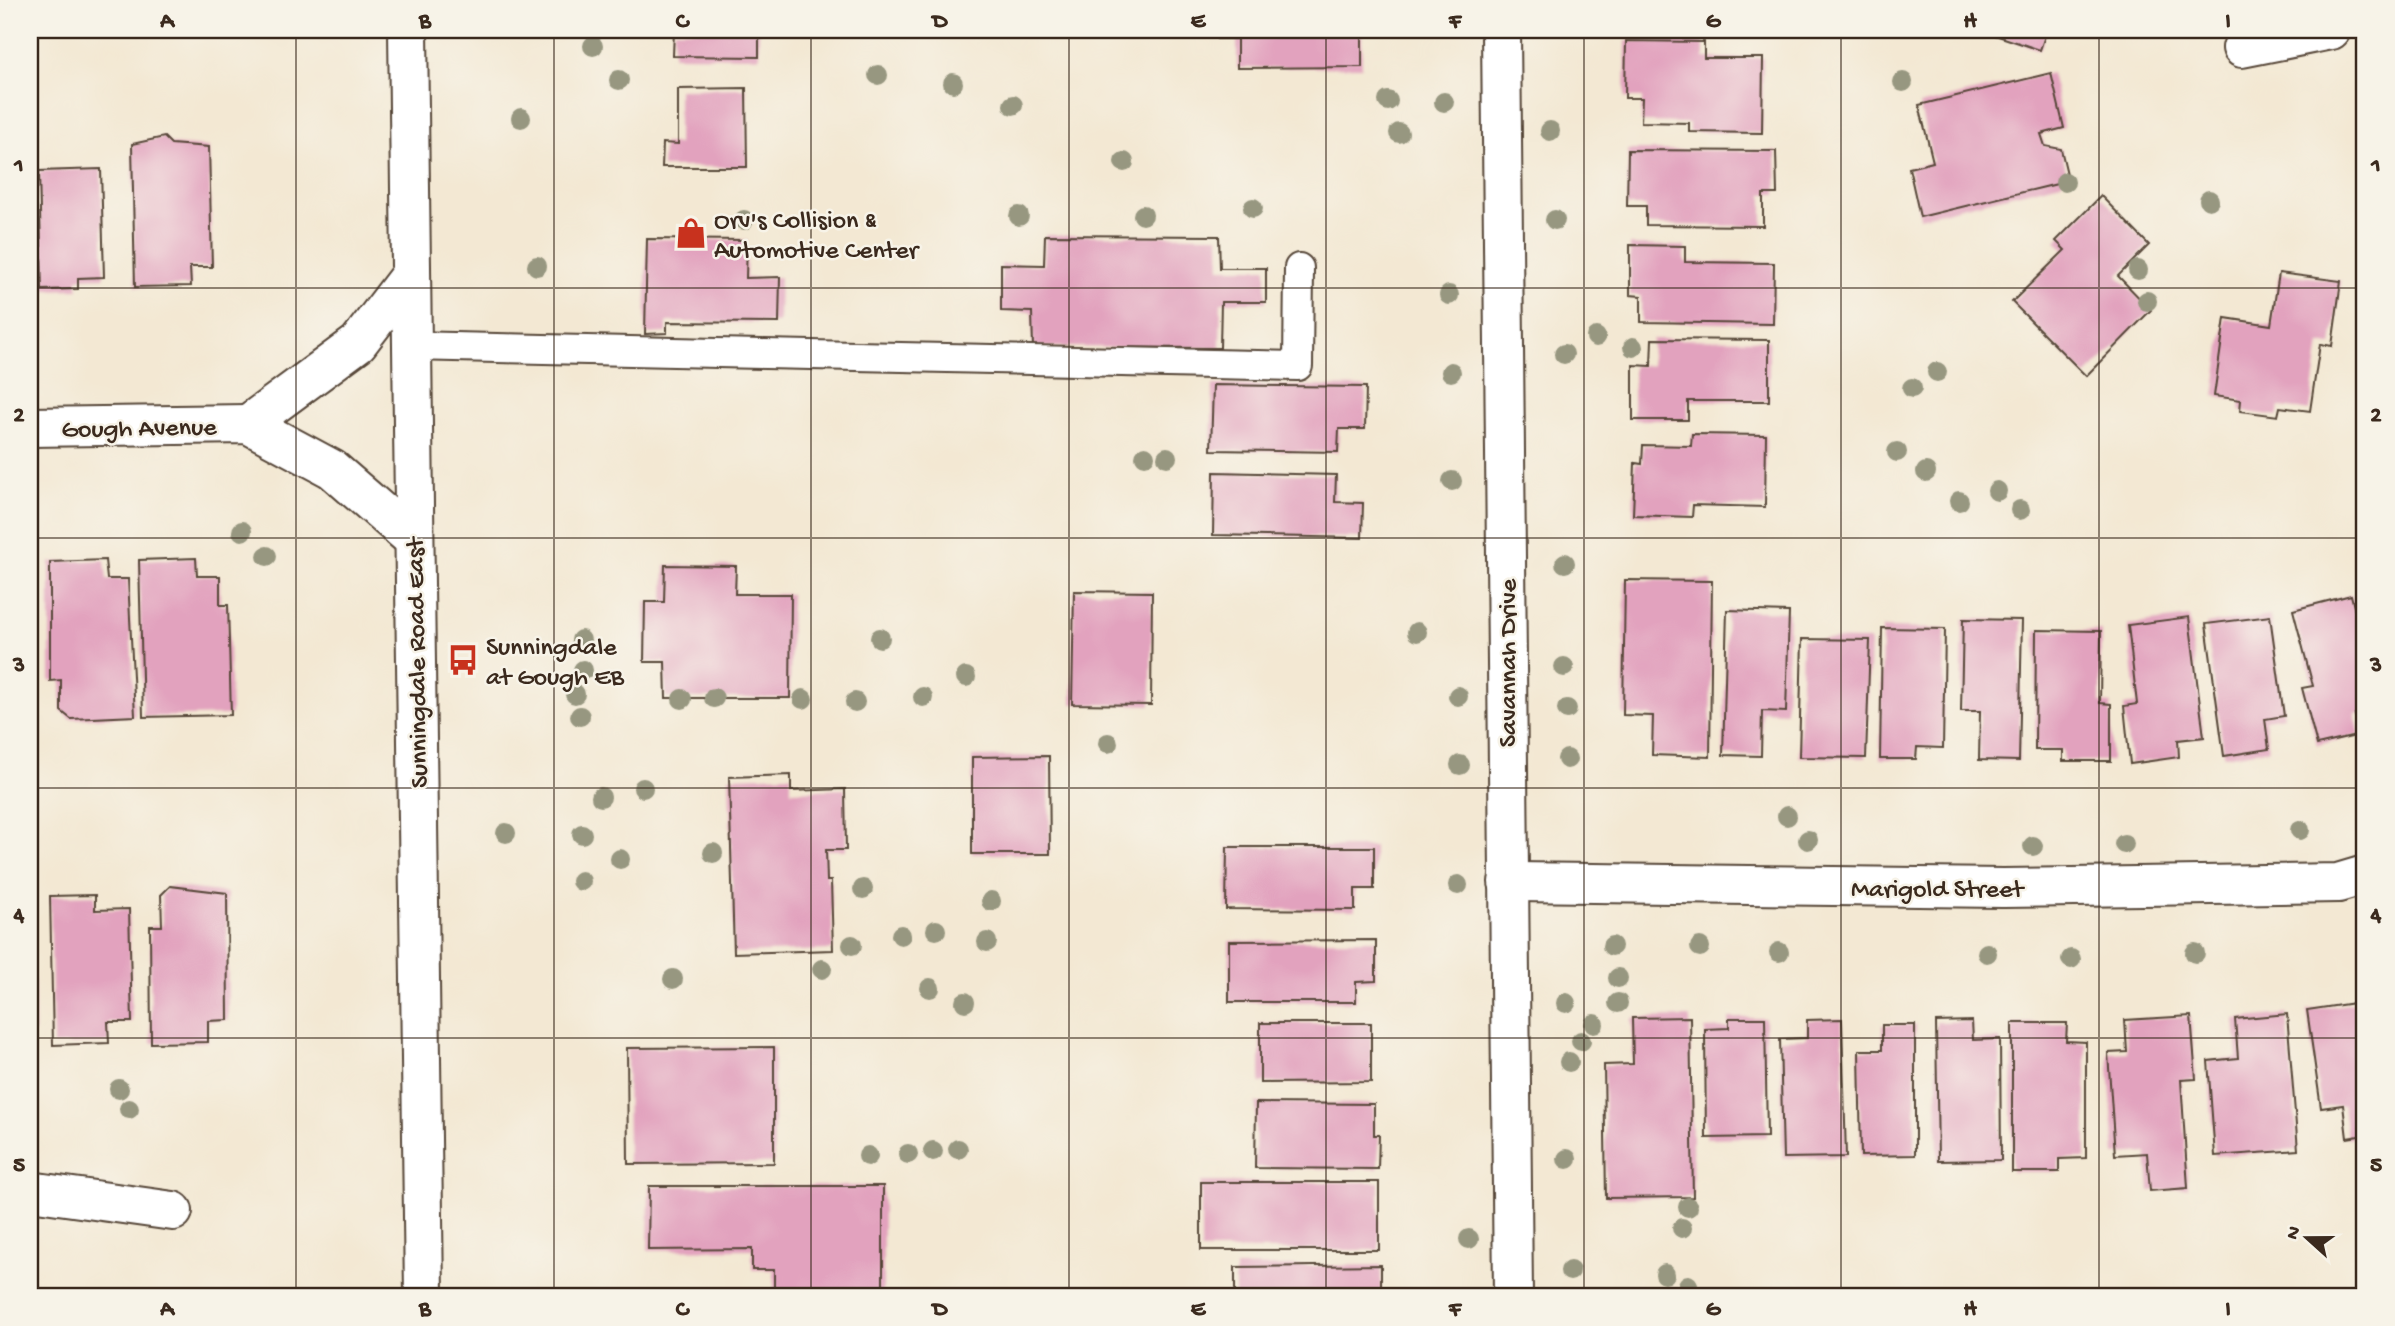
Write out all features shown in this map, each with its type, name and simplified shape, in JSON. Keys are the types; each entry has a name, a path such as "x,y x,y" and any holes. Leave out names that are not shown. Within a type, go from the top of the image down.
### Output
{"street":[{"name":"Sunningdale Road East","path":"408,30 424,1296"},
{"name":"Savannah Drive","path":"1501,30 1513,1296"},
{"path":"2242,48 2330,30"},
{"name":"Gough Avenue","path":"248,424 358,343 410,275"},
{"name":"Gough Avenue","path":"30,427 248,424 332,469 414,541"},
{"name":"Marigold Street","path":"1508,882 2003,888 2338,883 2365,875"},
{"path":"30,1191 173,1211"}],"lane":[{"path":"411,346 1298,366 1299,268"}],"building":[{"path":"674,30 759,30 759,57 673,56"},
{"path":"1217,30 1362,30 1362,67 1237,68 1237,39 1217,39"},
{"path":"1980,30 2047,30 2040,50"},
{"path":"1626,41 1704,42 1704,58 1763,58 1762,133 1689,132 1689,123 1641,122 1642,98 1625,98"},
{"path":"2051,73 2064,128 2041,134 2045,146 2061,149 2067,174 2061,183 1920,217 1909,168 1933,162 1919,105"},
{"path":"746,88 747,167 662,167 663,143 678,144 678,89"},
{"path":"164,137 171,144 209,147 212,267 190,267 191,286 135,287 132,144"},
{"path":"1628,150 1776,151 1777,194 1763,194 1763,226 1646,225 1646,206 1627,206"},
{"path":"101,169 104,277 78,278 78,289 42,290 39,171"},
{"path":"2101,196 2149,245 2118,276 2151,310 2086,376 2012,302 2065,250 2056,241"},
{"path":"1045,235 1219,236 1220,268 1266,268 1266,302 1221,302 1220,348 1033,347 1032,312 1001,311 1001,264 1044,265"},
{"path":"647,239 747,240 746,278 780,277 779,323 667,322 667,333 645,334"},
{"path":"1630,245 1685,246 1685,262 1774,263 1773,324 1641,322 1641,296 1630,295"},
{"path":"2279,273 2341,281 2332,346 2320,344 2310,411 2280,407 2278,416 2240,411 2241,400 2214,396 2225,318 2271,325"},
{"path":"1652,339 1769,340 1769,401 1688,401 1688,420 1633,420 1633,365 1651,366"},
{"path":"1213,385 1366,387 1365,429 1339,429 1338,452 1211,450"},
{"path":"1692,434 1766,435 1765,507 1693,505 1692,517 1633,515 1635,463 1642,464 1643,445 1691,446"},
{"path":"1214,472 1336,475 1335,502 1363,503 1362,538 1213,535"},
{"path":"196,558 197,576 220,576 220,605 228,605 231,715 143,717 139,560"},
{"path":"105,560 107,579 128,579 135,716 71,719 61,711 61,680 50,681 50,562"},
{"path":"665,565 736,566 735,594 791,594 790,698 666,698 665,662 644,662 645,602 664,602"},
{"path":"1625,580 1712,581 1710,757 1652,755 1653,716 1623,715"},
{"path":"1074,591 1152,592 1151,705 1072,704"},
{"path":"2351,595 2365,651 2365,712 2355,714 2360,735 2317,745 2302,688 2313,686 2293,610"},
{"path":"1727,610 1789,612 1786,712 1762,711 1761,756 1723,755"},
{"path":"2270,616 2284,716 2265,719 2269,749 2224,756 2206,624"},
{"path":"2189,617 2204,737 2178,740 2179,757 2130,764 2124,706 2137,704 2128,625"},
{"path":"1963,619 2022,620 2019,761 1979,760 1980,711 1961,711"},
{"path":"1882,628 1945,629 1943,748 1917,747 1916,759 1880,759"},
{"path":"2036,630 2101,631 2100,703 2111,704 2111,761 2063,761 2063,750 2035,750"},
{"path":"1802,639 1870,640 1866,758 1799,757"},
{"path":"1049,756 1050,854 972,854 972,757"},
{"path":"791,775 791,791 845,789 846,850 826,850 827,881 831,881 833,950 734,953 729,777"},
{"path":"1227,847 1374,847 1374,889 1355,889 1355,910 1226,909"},
{"path":"170,886 227,893 228,1020 208,1021 208,1042 151,1043 150,926 162,926 161,895"},
{"path":"95,895 95,910 129,909 132,1022 108,1022 109,1043 53,1045 50,896"},
{"path":"30,918 33,922 35,1032 30,1032"},
{"path":"1376,940 1376,981 1356,982 1356,1002 1229,1002 1229,941"},
{"path":"2361,1002 2362,1014 2365,1014 2365,1135 2347,1138 2343,1105 2321,1108 2307,1010"},
{"path":"2287,1014 2298,1150 2215,1156 2208,1061 2238,1058 2235,1019"},
{"path":"2191,1016 2196,1079 2181,1080 2188,1188 2150,1191 2147,1153 2115,1155 2108,1053 2127,1052 2125,1020"},
{"path":"1690,1017 1693,1197 1606,1198 1604,1065 1633,1064 1632,1018"},
{"path":"1729,1018 1765,1018 1767,1137 1706,1138 1705,1029 1729,1028"},
{"path":"1842,1019 1846,1157 1783,1158 1780,1039 1807,1038 1807,1020"},
{"path":"1972,1021 1973,1040 2000,1039 2001,1160 1938,1161 1936,1022"},
{"path":"1260,1023 1371,1023 1371,1082 1260,1083"},
{"path":"2012,1023 2067,1023 2066,1041 2086,1042 2086,1158 2059,1159 2059,1172 2012,1172"},
{"path":"1882,1025 1915,1025 1915,1155 1861,1156 1859,1050 1882,1050"},
{"path":"774,1047 774,1163 628,1164 627,1048"},
{"path":"1256,1103 1374,1104 1374,1135 1379,1135 1378,1169 1255,1168"},
{"path":"1201,1182 1379,1182 1379,1250 1201,1250"},
{"path":"649,1186 883,1186 883,1296 774,1296 774,1270 752,1270 752,1249 648,1250"},
{"path":"1381,1265 1381,1296 1235,1296 1235,1267"}],"place":[{"name":"Orv's Collision & Automotive Center","path":"691,233"},
{"name":"Sunningdale at Gough EB","path":"463,660"}]}
